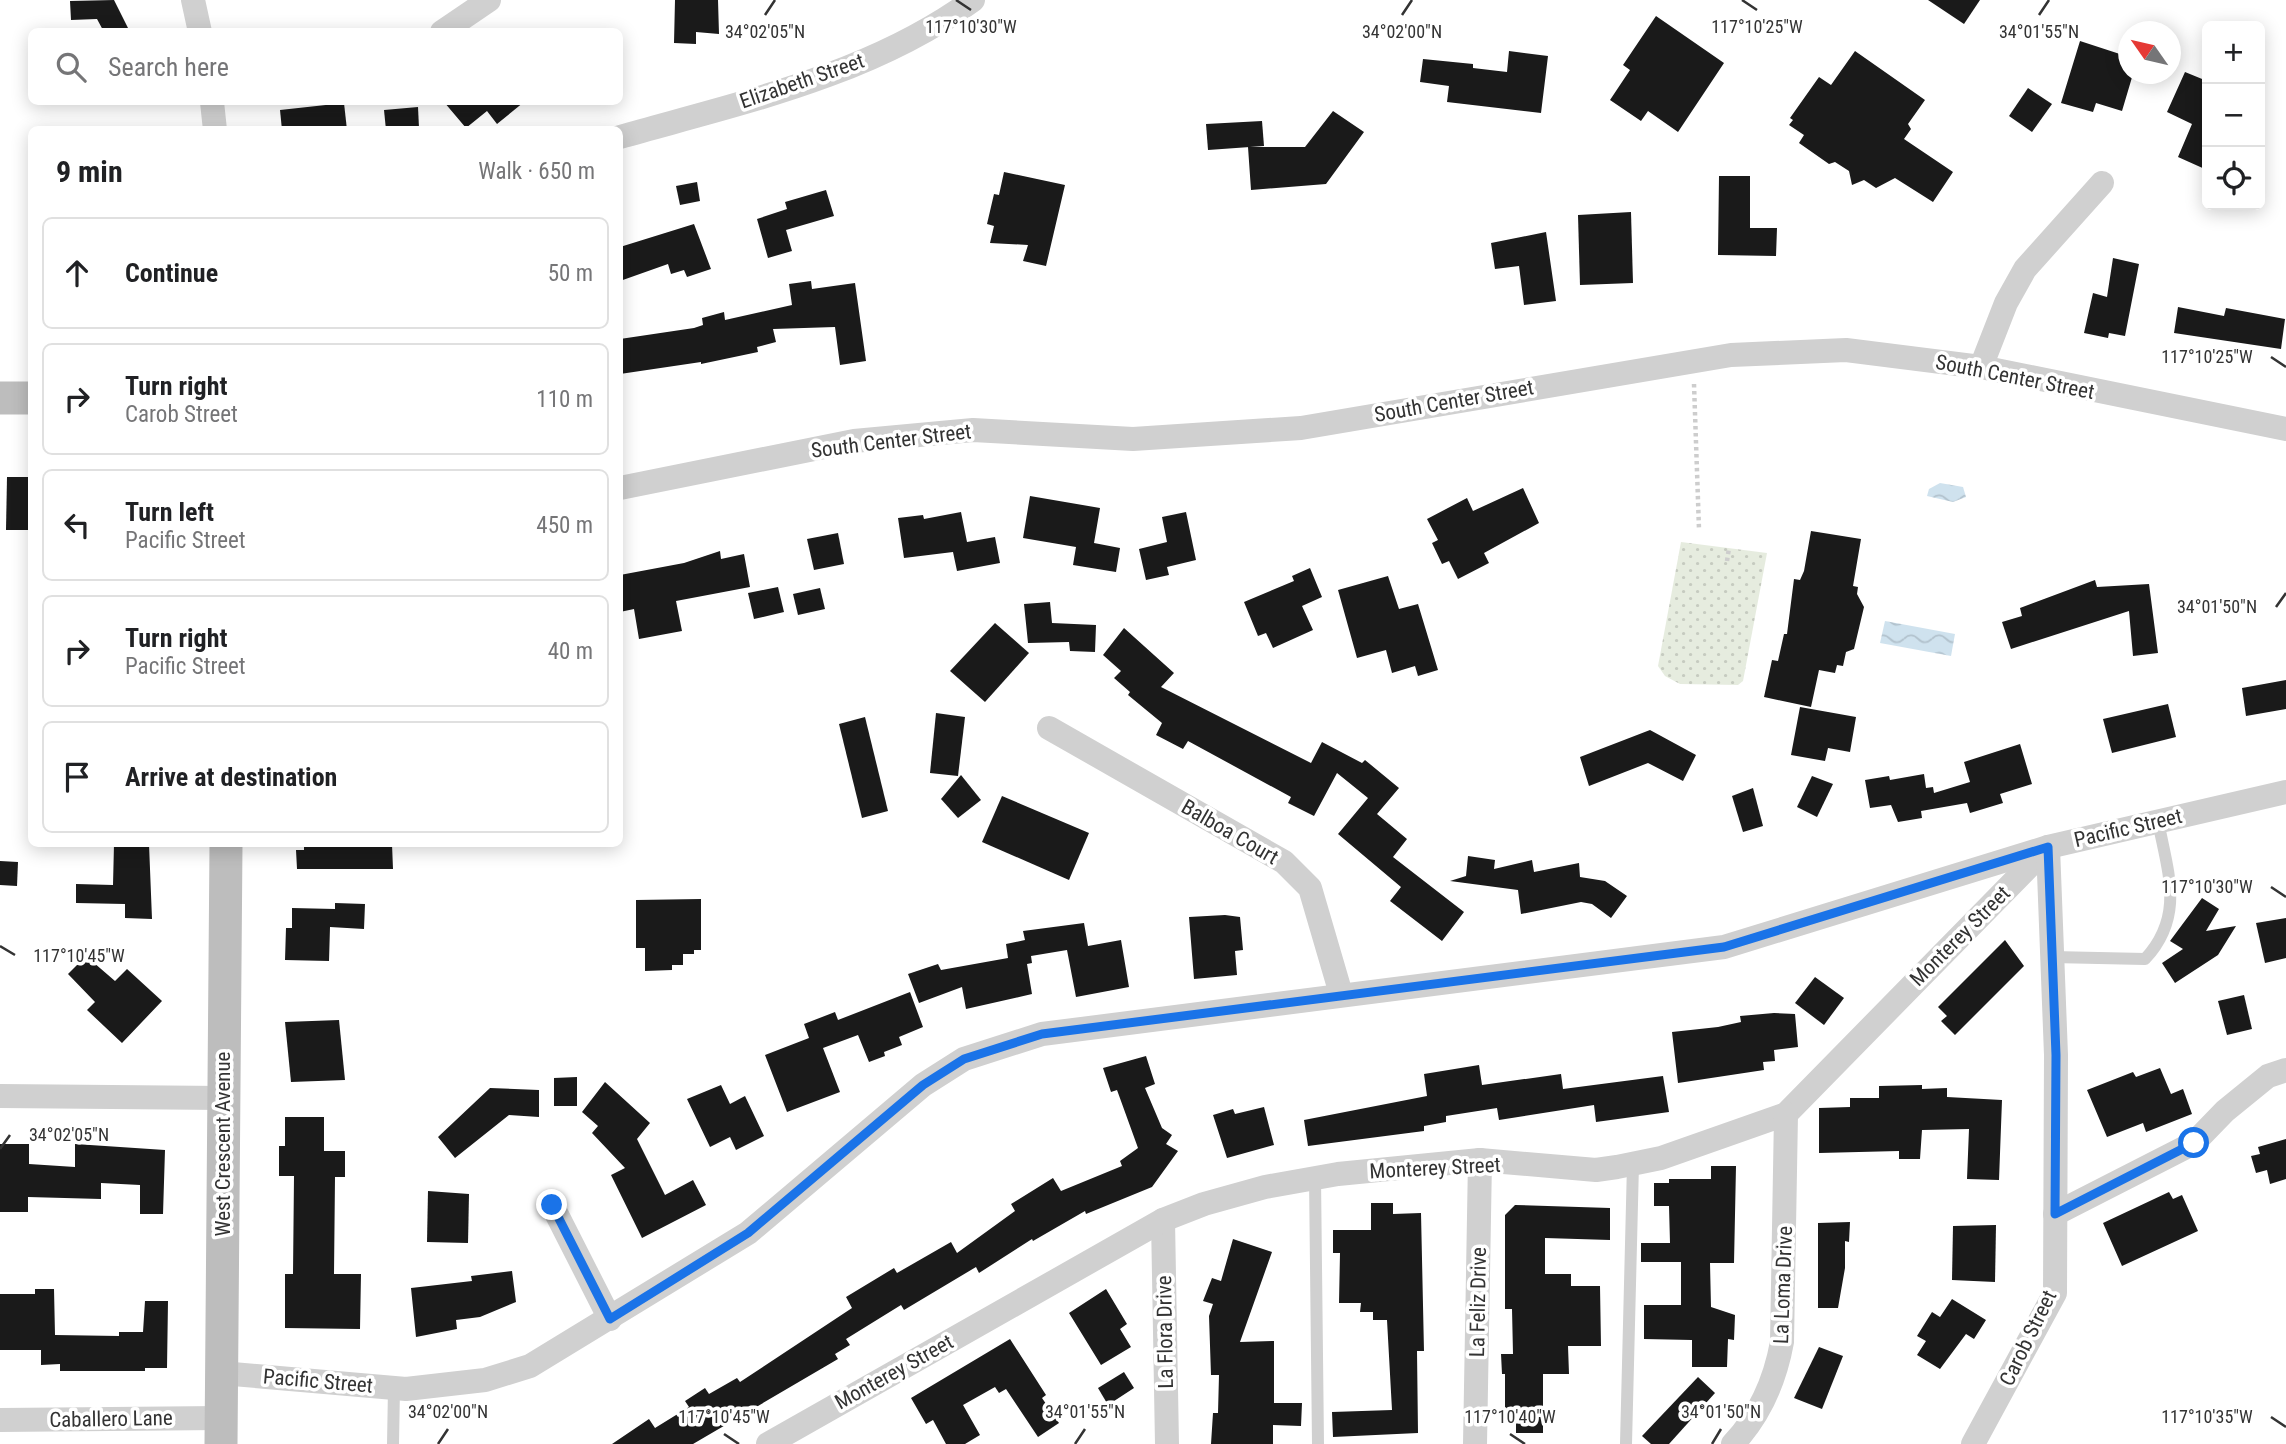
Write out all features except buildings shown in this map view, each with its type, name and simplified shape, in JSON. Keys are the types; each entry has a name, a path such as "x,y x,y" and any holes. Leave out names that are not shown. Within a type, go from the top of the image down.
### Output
{"street":[{"path":"193,0 199,28"},
{"path":"448,28 489,0"},
{"name":"Elizabeth Street","path":"623,136 751,100 905,44 974,0"},
{"path":"212,105 215,126"},
{"path":"1982,367 2006,303 2025,269 2102,183"},
{"name":"South Center Street","path":"623,487 854,441 972,430 1133,439 1301,428 1731,355 1846,350 1982,367 2286,429"},
{"path":"0,398 28,398"},
{"name":"Balboa Court","path":"1049,728 1284,862 1310,888 1341,994"},
{"name":"Pacific Street","path":"221,1373 394,1388 485,1380 530,1366 748,1233 880,1118 964,1059 1042,1034 1724,947 2048,847 2286,792"},
{"name":"West Crescent Avenue","path":"221,1431 226,847"},
{"name":"Carob Street","path":"1973,1444 2055,1293 2056,1055 2048,847"},
{"name":"Monterey Street","path":"768,1444 1164,1220 1204,1204 1315,1177 1480,1160 1596,1170 1661,1158 1786,1114 2048,847"},
{"path":"2055,1214 2194,1143 2225,1111 2268,1076 2286,1069"},
{"path":"0,1096 223,1098"},
{"name":"La Loma Drive","path":"1733,1444 1752,1423 1777,1370 1782,1342 1786,1114"},
{"name":"La Feliz Drive","path":"1475,1444 1480,1160"},
{"path":"552,1205 610,1319"},
{"name":"La Flora Drive","path":"1163,1443 1164,1220"},
{"name":"Caballero Lane","path":"0,1420 221,1431"}],"lane":[{"path":"2052,957 2145,959 2156,947 2169,922 2172,895 2158,821"},
{"path":"1626,1444 1633,1164"},
{"path":"1315,1177 1318,1444"},
{"path":"393,1444 394,1388"}],"path":[{"path":"1694,380 1699,529"},
{"path":"1727,561 1729,548"}],"shaded area":[{"path":"1681,542 1767,553 1743,681 1738,685 1680,684 1665,676 1658,666"}],"water":[{"path":"1940,483 1963,487 1966,497 1953,502 1927,496 1929,489"},
{"path":"1885,621 1955,634 1951,656 1880,643"}],"route":[{"path":"552,1205 610,1319 748,1233 880,1118 923,1085 964,1059 1042,1034 1724,947 2048,847 2056,1055 2055,1214 2194,1143"}]}
